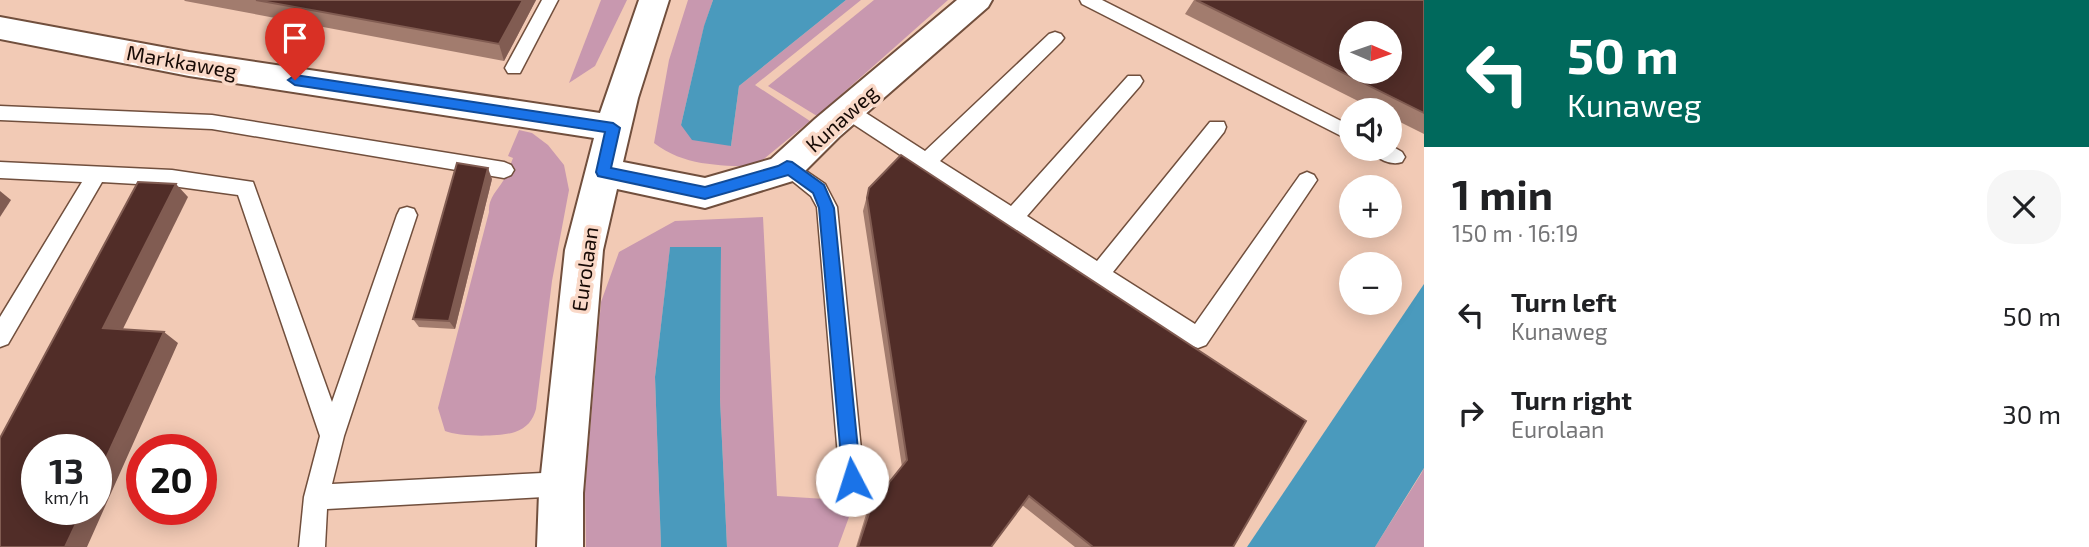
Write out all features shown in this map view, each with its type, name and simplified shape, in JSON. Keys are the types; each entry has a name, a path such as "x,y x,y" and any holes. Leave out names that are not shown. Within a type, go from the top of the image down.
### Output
{"street":[{"name":"Eurolaan","path":"560,547 562,484 584,250 613,128 654,0"},
{"name":"Kunaweg","path":"603,172 705,193 783,170 977,0"},
{"name":"Markkaweg","path":"0,28 189,64 613,128"}],"lane":[{"path":"514,68 550,0"},
{"path":"1088,0 1112,5 1339,128"},
{"path":"926,162 1055,38"},
{"path":"1013,218 1135,81"},
{"path":"848,111 1199,338 1307,180"},
{"path":"0,113 212,122 504,170"},
{"path":"1099,274 1217,127"},
{"path":"787,166 818,190 827,208 852,480"},
{"path":"0,170 172,178 246,188 332,436"},
{"path":"0,337 96,175"},
{"path":"312,547 316,497 332,436 407,215"},
{"path":"316,497 562,484"}],"shaded area":[{"path":"601,0 627,0 595,66 569,83"},
{"path":"688,0 713,0 681,125 731,146 739,86 846,0 861,0 755,85 810,121 754,167 714,165 689,160 665,151 654,143 669,60"},
{"path":"874,0 948,0 817,116 768,86"},
{"path":"519,130 532,133 548,145 564,165 569,190 552,281 536,409 529,423 515,432 480,436 451,433 445,431 438,408 490,203 508,173 513,158 508,156"},
{"path":"763,217 777,496 826,499 849,517 838,547 727,547 720,399 721,247 670,248 655,377 661,547 586,547 585,489 601,302 619,252 675,221"},
{"path":"1424,468 1424,547 1375,547 1421,474"}],"water":[{"path":"713,0 846,0 739,86 731,146 692,140 681,125 704,26"},
{"path":"670,247 721,247 720,399 727,547 661,547 655,377"},
{"path":"1424,284 1424,468 1375,547 1247,547"}],"building":[{"path":"256,0 523,0 499,44"},
{"path":"1196,0 1424,0 1424,113 1402,102 1402,98 1394,98 1365,84 1402,84 1402,21 1339,21 1339,71"},
{"path":"901,155 1306,421 1233,547 1093,547 1029,496 991,547 858,547 872,504 907,460 867,198 869,188"},
{"path":"457,163 488,168 449,321 413,319"},
{"path":"138,182 176,184 103,328 164,332 112,445 112,434 21,434 21,525 75,525 65,547 0,547 0,438"}],"route":[{"path":"295,80 613,128 603,172 705,193 783,170 787,166 818,190 827,208 852,480"}]}
